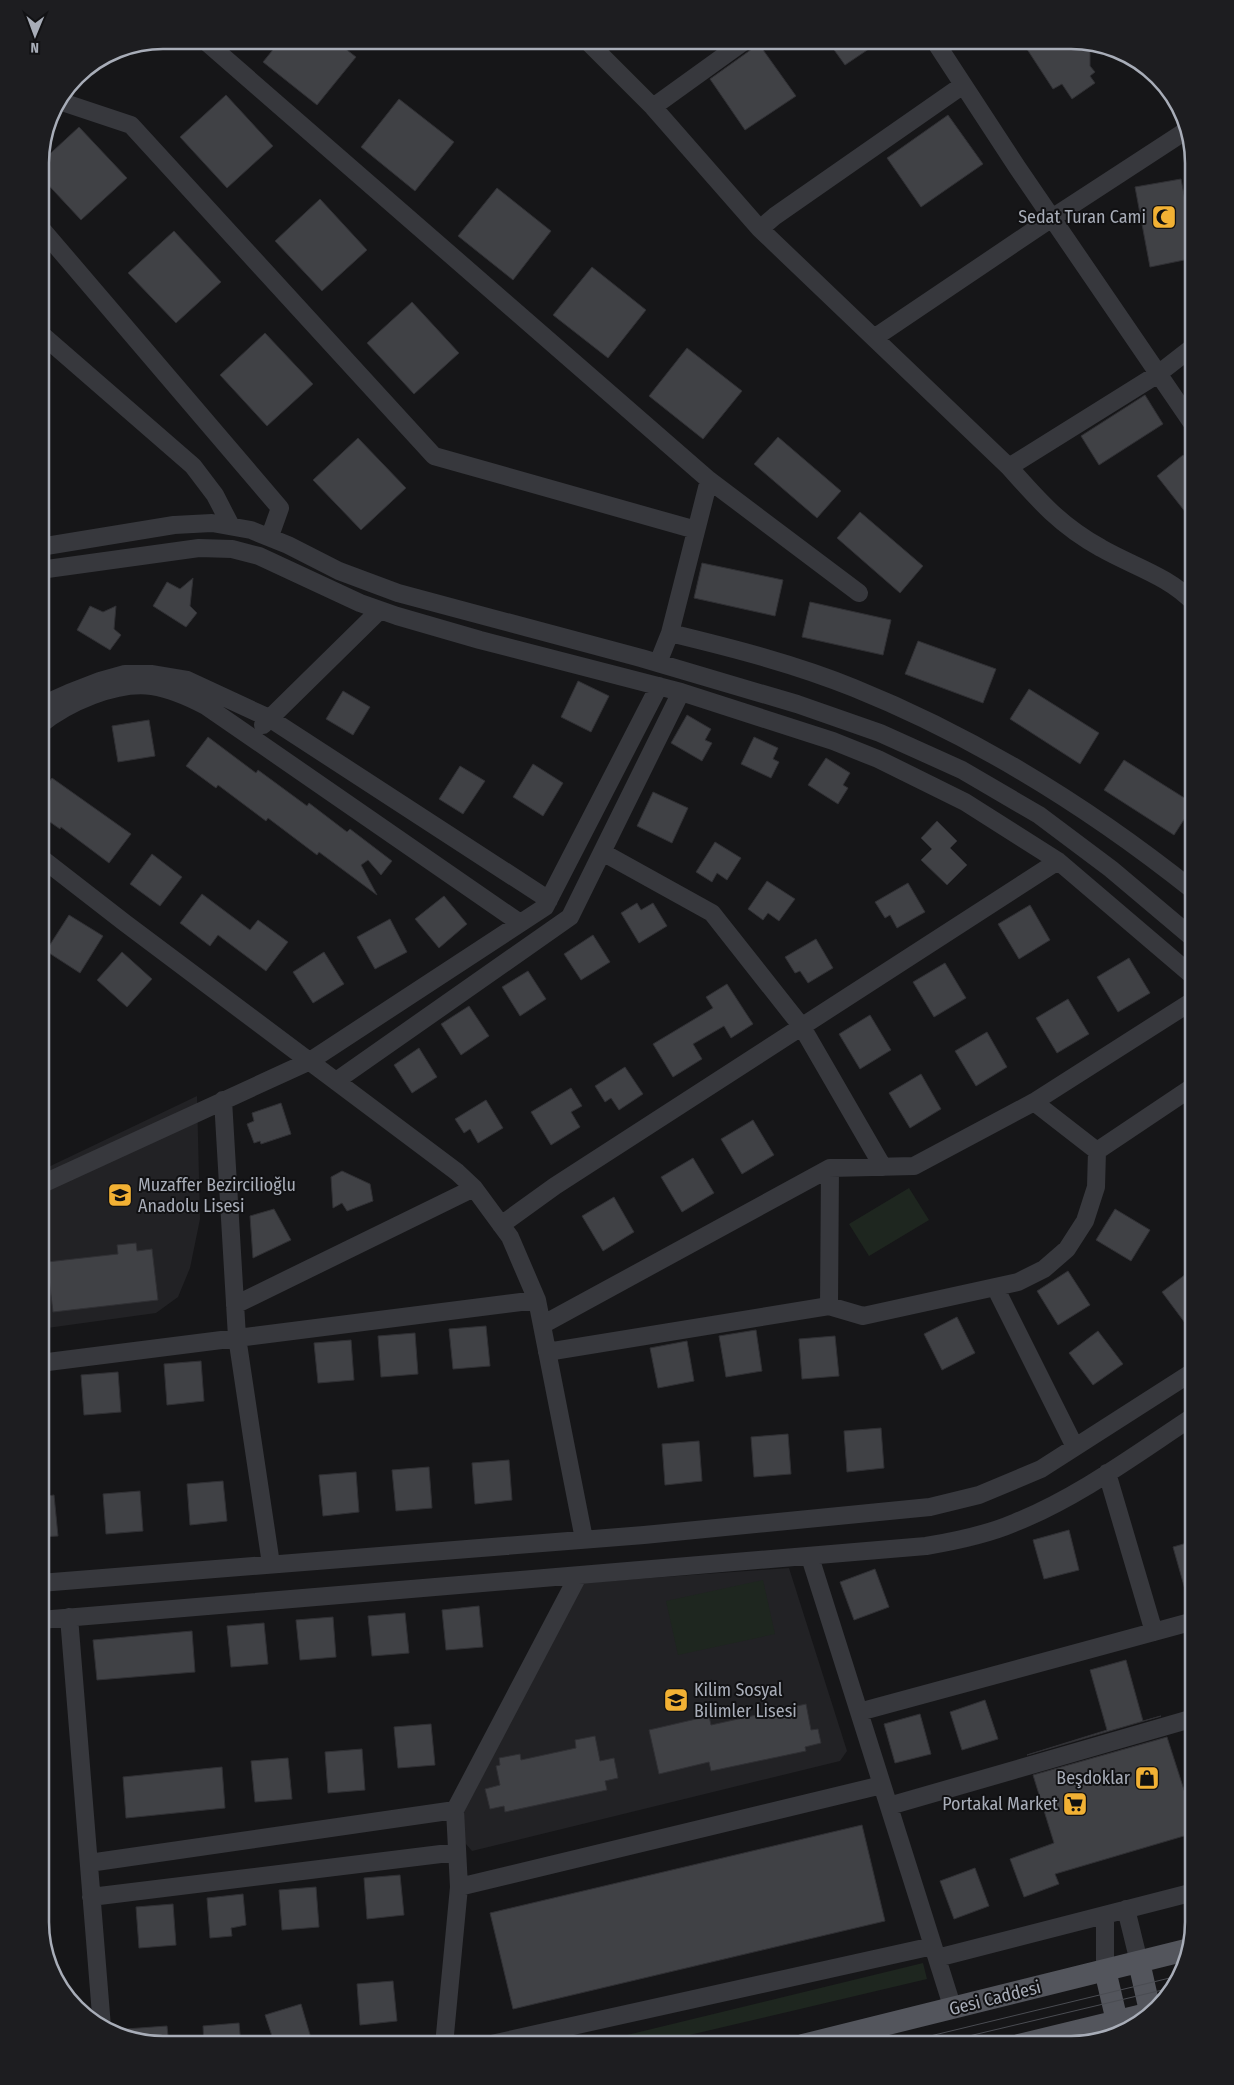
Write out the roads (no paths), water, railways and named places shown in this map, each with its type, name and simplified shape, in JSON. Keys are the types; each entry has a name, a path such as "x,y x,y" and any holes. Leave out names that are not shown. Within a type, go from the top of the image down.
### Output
{"main road":[{"name":"Gesi Caddesi","path":"840,2036 1181,1951"},
{"path":"1139,1962 1149,2006"},
{"path":"1105,1970 1119,2026"},
{"path":"1069,2036 1114,2028"}],"street":[{"path":"214,49 709,480 859,593"},
{"path":"595,49 653,107 760,229 1009,467 1044,508 1067,527 1101,548 1170,583 1185,596"},
{"path":"653,107 734,49"},
{"path":"940,49 1185,413"},
{"path":"760,229 775,216 963,85"},
{"path":"66,103 131,125 434,456 696,530"},
{"path":"874,338 1181,133"},
{"path":"49,238 280,508 270,536"},
{"path":"49,341 193,466 216,496 231,526"},
{"path":"1009,467 1158,374 1185,353"},
{"path":"658,663 670,633 709,480"},
{"path":"49,545 174,524 212,523 231,526 270,536 339,571 398,593 658,663 797,704 880,733 962,770 1039,815 1076,841 1185,932"},
{"path":"49,569 199,548 232,549 272,561 360,603 380,610 480,640 681,692 833,741 878,759 965,802 1058,861 1185,969"},
{"path":"251,736 380,610"},
{"path":"670,633 754,654 808,672 853,688 944,728 1020,769 1078,806 1185,884"},
{"path":"49,703 86,685 125,674 138,673 187,680 270,718 549,900"},
{"path":"49,718 58,712 91,697 127,687 150,686 189,697 251,736 520,923"},
{"path":"49,1181 310,1061 545,907 659,686"},
{"path":"336,1081 570,917 681,692"},
{"path":"602,852 712,913 802,1028 882,1167"},
{"path":"501,1225 555,1186 1058,861"},
{"path":"49,864 457,1172 474,1188 510,1237 537,1300 584,1540"},
{"path":"542,1325 830,1168 914,1166 1034,1102 1185,1006"},
{"path":"1097,1151 1185,1092"},
{"path":"223,1100 237,1337 270,1564"},
{"path":"1034,1102 1097,1151"},
{"path":"547,1352 829,1306 863,1316 996,1287 1032,1276 1067,1249 1085,1221 1092,1205 1096,1187 1097,1151"},
{"path":"829,1306 830,1168"},
{"path":"235,1305 474,1188"},
{"path":"996,1287 1075,1447"},
{"path":"49,1362 537,1300"},
{"path":"49,1582 584,1540 930,1507 978,1495 1014,1482 1040,1469 1185,1377"},
{"path":"49,1619 926,1546 984,1533 1042,1511 1071,1496 1185,1422"},
{"path":"1107,1473 1154,1632"},
{"path":"810,1556 953,2009"},
{"path":"445,2036 458,1887 455,1810 578,1576"},
{"path":"69,1618 101,2018"},
{"path":"859,1712 1185,1623"},
{"path":"889,1806 1185,1721"},
{"path":"458,1887 882,1786"},
{"path":"88,1863 455,1810"},
{"path":"91,1897 457,1852"},
{"path":"530,2036 935,1952 1105,1915 1185,1894"},
{"path":"1126,1910 1139,1962"},
{"path":"1105,1915 1105,1970"}],"tram line":[{"path":"930,2036 1171,1978"},
{"path":"969,2036 1163,1990"}],"place":[{"name":"Sedat Turan Cami","path":"1164,217"},
{"name":"Muzaffer Bezircilioğlu Anadolu Lisesi","path":"120,1195"},
{"name":"Kilim Sosyal Bilimler Lisesi","path":"676,1700"},
{"name":"Beşdoklar","path":"1147,1778"},
{"name":"Portakal Market","path":"1075,1804"}]}
